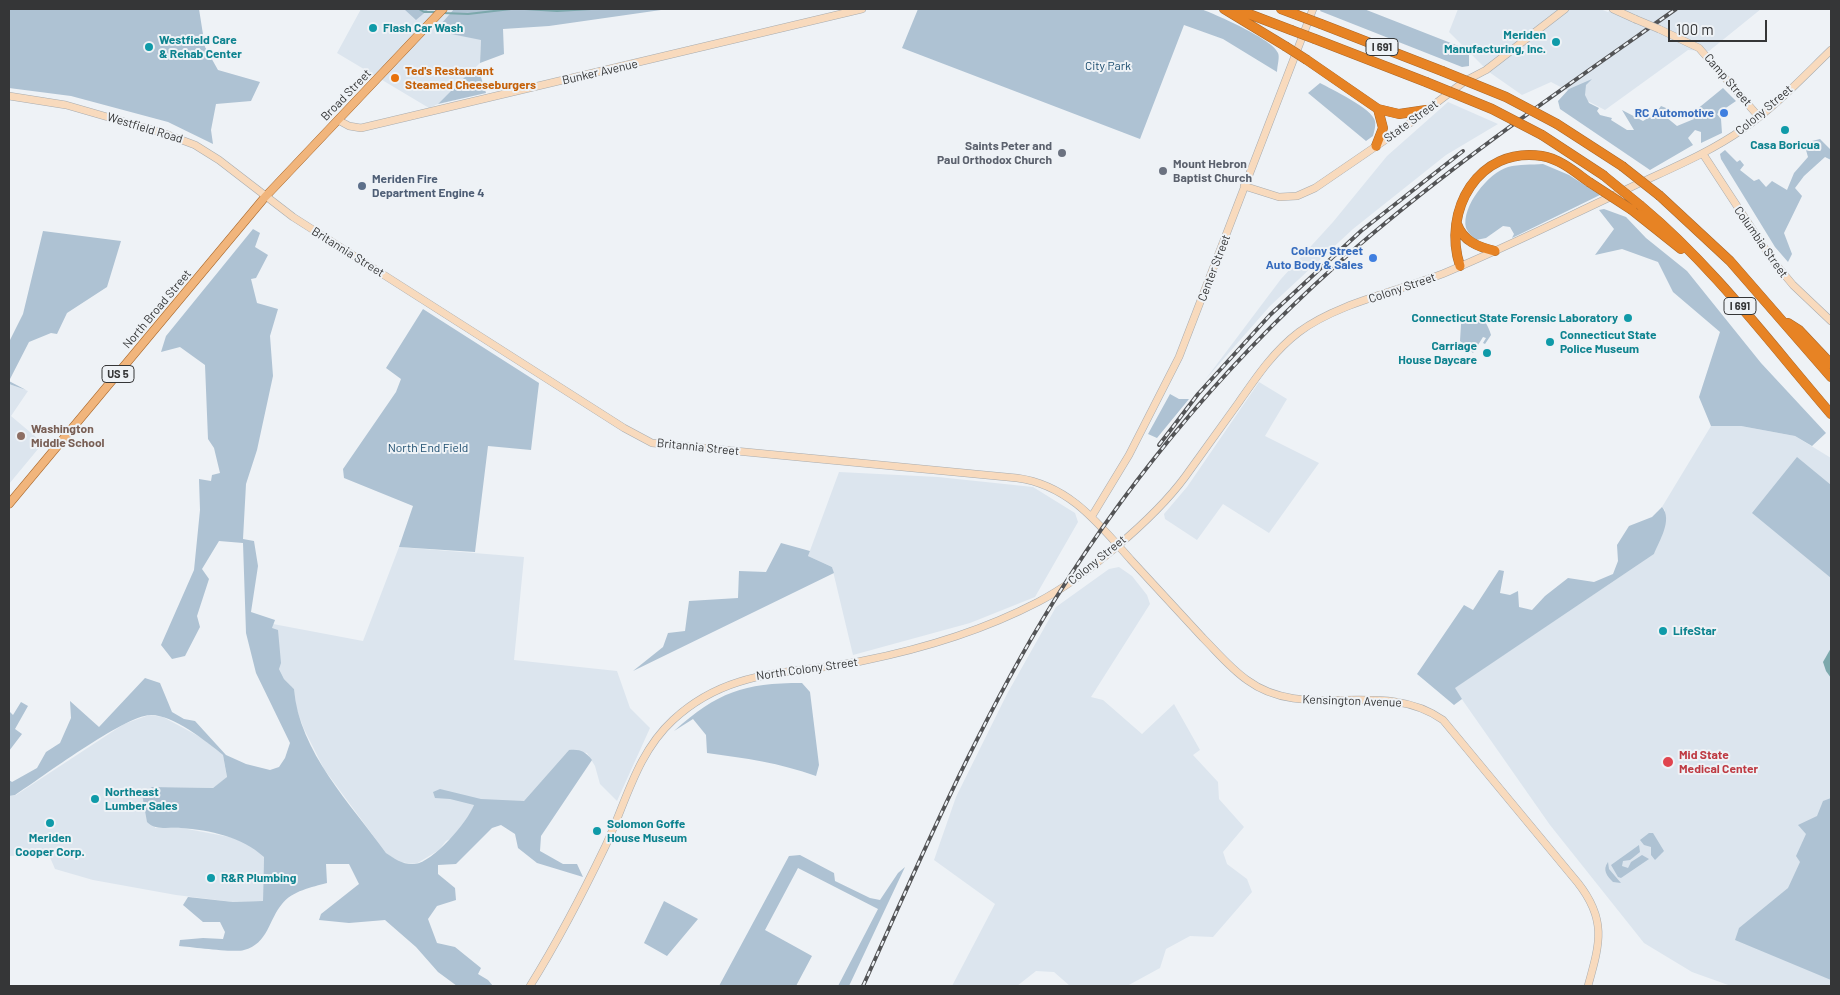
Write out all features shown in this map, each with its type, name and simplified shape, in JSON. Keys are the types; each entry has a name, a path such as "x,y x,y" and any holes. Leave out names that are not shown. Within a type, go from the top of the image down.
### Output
{"highway":[{"path":"1224,9 1256,26 1378,109 1399,114 1426,110"},
{"name":"I 691","path":"1236,9 1492,109 1542,135 1603,175 1641,206 1694,256 1831,414"},
{"name":"I 691","path":"1282,9 1506,97 1557,124 1622,166 1660,196 1716,247 1831,377"},
{"path":"1376,146 1383,128 1378,109"},
{"path":"1460,266 1456,242 1457,223 1461,203 1471,185 1488,168 1506,160 1527,156 1549,158 1590,182 1632,210 1676,245 1694,256"},
{"path":"1457,223 1461,233 1470,242 1495,251"},
{"path":"1783,321 1799,330 1831,364"}],"main road":[{"name":"Broad Street","path":"265,197 442,9"},
{"name":"Bunker Avenue","path":"338,120 349,126 361,128 862,9"},
{"name":"Center Street","path":"1092,516 1129,455 1175,365 1313,9"},
{"name":"State Street","path":"1244,186 1273,196 1300,195 1323,183 1465,81 1486,70 1513,47 1565,9"},
{"name":"Camp Street","path":"1614,9 1699,48 1759,117"},
{"name":"Colony Street","path":"1036,603 1078,577 1117,545 1173,492 1266,364 1295,335 1316,321 1335,312 1414,286 1495,251 1703,154 1759,117 1831,50"},
{"name":"Westfield Road","path":"9,96 52,102 163,132 185,140 218,160 265,197"},
{"name":"Columbia Street","path":"1703,154 1770,258 1793,286 1831,320"},
{"name":"North Broad Street","path":"9,504 265,197"},
{"name":"Britannia Street","path":"265,197 586,404 652,442 1030,480 1054,489 1092,516 1117,545"},
{"name":"Kensington Avenue","path":"1117,545 1227,663 1259,688 1294,698 1398,701 1422,707 1443,720 1560,860 1593,904 1600,938 1588,986"},
{"name":"North Colony Street","path":"530,986 591,876 641,763 665,727 688,708 712,692 740,680 769,674 845,664 888,655 990,624 1036,603"}],"shaded area":[{"path":"361,9 454,9 441,24 451,34 481,39 480,63 438,104 429,108 337,53"},
{"path":"1458,9 1600,9 1608,12 1611,9 1761,9 1709,51 1688,50 1605,110 1551,82 1522,95 1489,72 1449,32"},
{"path":"1448,102 1498,124 1446,155 1353,229 1270,306 1205,380 1281,279 1333,222 1387,156"},
{"path":"1259,382 1287,399 1265,436 1319,463 1269,533 1223,504 1197,540 1165,519 1164,514 1187,487"},
{"name":"Washington Middle School","path":"9,384 28,391 11,416 43,443 9,484"},
{"name":"Mid State Medical Center","path":"1711,426 1741,426 1795,436 1831,458 1831,986 1731,986 1692,972 1644,943 1550,825 1454,688 1654,554 1665,510 1662,507"},
{"path":"839,472 938,477 1033,487 1075,513 1078,522 1035,597 970,623 853,655 832,567 808,556"},
{"path":"399,547 524,557 514,660 617,671 630,708 650,728 617,801 600,784 595,766 587,753 569,750 524,801 474,805 469,817 454,837 446,841 439,850 416,864 399,862 386,853 324,769 304,729 295,705 294,689 284,679 279,669 272,628 273,624 363,641"},
{"path":"1119,567 1132,576 1147,595 1150,604 1091,697 1103,700 1142,734 1174,704 1200,750 1193,755 1218,782 1219,799 1244,827 1223,852 1227,864 1247,879 1252,892 1213,937 1190,936 1166,949 1160,968 1127,986 1070,986 1054,972 1036,971 1017,986 952,986 995,904 934,860 956,797 1007,694 1056,607 1109,569"},
{"path":"1831,648 1831,678 1823,662"},
{"path":"149,715 163,717 202,738 223,755 227,778 213,788 152,787 155,828 182,828 235,838 250,845 264,856 263,901 233,902 176,895 93,880 55,869 49,855 9,856 9,796 16,795 124,724"}],"green space":[{"path":"9,9 199,9 205,47 218,70 260,82 251,101 216,104 211,130 213,144 168,122 71,96 9,88"},
{"path":"404,9 429,9 416,20"},
{"path":"454,9 668,9 549,26 503,29 504,54 480,63 481,40 451,34 441,24"},
{"name":"City Park","path":"918,9 1201,9 1243,28 1266,41 1279,55 1277,72 1223,39 1184,25 1140,139 902,48"},
{"path":"1321,9 1364,9 1461,47 1469,55 1469,66 1462,67 1320,11"},
{"path":"472,70 481,77 486,93 438,104"},
{"path":"1592,79 1586,85 1585,95 1589,103 1599,108 1597,111 1600,115 1612,118 1611,120 1627,130 1634,130 1622,110 1643,121 1656,113 1661,106 1671,110 1666,117 1677,126 1694,119 1690,115 1723,88 1736,101 1717,114 1721,119 1722,133 1701,143 1701,132 1695,130 1688,138 1693,145 1650,170 1560,109 1558,101 1569,89"},
{"path":"1320,83 1351,100 1373,116 1375,129 1373,136 1366,141 1308,93"},
{"path":"1820,139 1831,150 1831,160 1825,157 1804,176 1795,188 1802,196 1784,233 1792,254 1788,262 1775,247 1721,159 1720,154 1725,150 1737,162 1740,160 1744,165 1740,170 1754,181 1759,179 1766,187 1772,181 1787,190 1794,173 1808,157 1804,143"},
{"path":"1543,164 1569,175 1600,195 1512,238 1514,234 1510,227 1503,226 1486,238 1476,240 1466,228 1466,220 1472,201 1485,183 1500,170 1508,167"},
{"path":"1604,209 1626,217 1646,238 1687,271 1761,363 1826,433 1812,446 1795,436 1741,426 1711,426 1699,397 1720,332 1673,292 1658,262 1622,249 1595,255 1614,229 1599,210"},
{"path":"253,229 260,233 255,247 268,255 256,278 251,279 257,303 278,309 270,336 273,376 257,450 246,484 243,539 254,541 258,566 251,612 275,620 272,628 278,630 281,663 279,669 284,679 294,689 298,712 316,756 343,796 386,853 403,863 411,864 422,862 440,849 464,822 474,805 450,799 435,798 433,792 440,789 481,799 524,801 569,750 582,751 592,760 541,836 540,851 563,864 577,864 583,877 537,863 518,848 515,834 501,825 492,828 456,864 438,865 438,874 455,888 456,900 437,906 428,919 437,943 455,947 481,968 478,974 488,980 493,986 457,986 438,972 416,947 385,920 349,923 319,920 321,914 359,884 349,864 326,864 327,883 303,890 286,900 278,910 263,937 252,947 231,951 179,946 180,940 223,939 225,932 220,922 203,922 183,905 188,897 233,902 263,901 264,857 246,844 225,836 192,829 159,828 147,822 142,794 152,787 213,788 227,777 223,755 188,729 168,719 150,715 138,718 103,736 15,795 9,796 9,780 12,782 37,768 46,752 60,743 71,718 70,701 99,727 145,678 160,683 172,712 184,719 195,721 226,755 246,764 270,770 279,767 285,758 290,743 256,673 246,633 243,543 219,541 202,569 209,579 197,616 200,627 185,656 172,659 161,645 194,570 200,510 199,479 211,481 212,475 220,473 214,448 208,439 205,365 180,347 161,352 166,336"},
{"path":"43,231 121,241 107,287 67,313 57,334 51,333 29,342 9,381 9,342 23,314"},
{"name":"North End Field","path":"423,309 539,383 531,450 488,446 475,552 399,547 413,506 344,478 343,469 396,392 401,379 386,368"},
{"path":"1473,313 1485,322 1491,335 1485,344 1483,343 1486,338 1483,337 1473,353 1460,341 1461,324"},
{"path":"9,381 26,390 9,384"},
{"path":"1170,394 1179,399 1189,399 1157,438 1148,434"},
{"path":"1797,457 1831,485 1831,578 1752,513"},
{"path":"1662,507 1665,512 1666,524 1654,554 1455,688 1462,699 1454,705 1417,674 1464,605 1473,610 1499,570 1504,571 1500,593 1510,595 1518,591 1519,607 1532,610 1545,596 1568,578 1594,582 1613,574 1618,561 1617,545 1629,526 1652,517"},
{"path":"781,543 810,551 808,556 832,567 834,573 633,671 663,647 668,633 685,631 689,601 738,598 739,571 766,572"},
{"path":"802,683 810,692 819,765 816,776 776,764 707,753 706,735 693,719 674,731 704,707 732,692 763,685"},
{"path":"21,702 28,706 15,729 22,734 9,751 9,711 13,715"},
{"path":"1831,798 1831,980 1735,940 1739,928 1788,888 1800,862 1796,856 1806,834 1798,825 1817,816 1823,801"},
{"path":"1649,833 1653,833 1664,851 1655,860 1651,855 1651,847 1644,845 1640,840"},
{"path":"1639,845 1640,852 1630,860 1623,861 1622,866 1628,868 1631,862 1642,855 1649,859 1621,878 1618,877 1611,865"},
{"path":"800,855 834,873 835,881 870,898 880,900 898,873 905,867 849,986 838,986 878,909 798,868 765,930 812,956 796,986 719,986 789,856"},
{"path":"1608,862 1609,869 1621,883 1613,882 1607,875 1605,868"},
{"path":"664,901 698,919 667,956 644,943"}],"waterway":[{"path":"419,9 424,12 436,12"},
{"path":"443,13 468,14 511,9"},
{"path":"525,9 557,11 591,9"}],"railway":[{"path":"863,986 952,790 1026,647 1086,552 1120,504 1192,412 1272,326 1314,285 1396,214 1474,153 1676,9"},
{"path":"1159,445 1198,394 1270,315 1361,231 1463,151"}],"place":[{"name":"Flash Car Wash","path":"373,28"},
{"name":"Meriden Manufacturing, Inc.","path":"1556,42"},
{"name":"Westfield Care & Rehab Center","path":"149,47"},
{"name":"Ted's Restaurant Steamed Cheeseburgers","path":"395,78"},
{"name":"RC Automotive","path":"1724,113"},
{"name":"Casa Boricua","path":"1785,130"},
{"name":"Saints Peter and Paul Orthodox Church","path":"1062,153"},
{"name":"Mount Hebron Baptist Church","path":"1163,171"},
{"name":"Meriden Fire Department Engine 4","path":"362,186"},
{"name":"Colony Street Auto Body & Sales","path":"1373,258"},
{"name":"Connecticut State Forensic Laboratory","path":"1628,318"},
{"name":"Connecticut State Police Museum","path":"1550,342"},
{"name":"Carriage House Daycare","path":"1487,353"},
{"name":"Washington Middle School","path":"21,436"},
{"name":"LifeStar","path":"1663,631"},
{"name":"Mid State Medical Center","path":"1668,762"},
{"name":"Northeast Lumber Sales","path":"95,799"},
{"name":"Meriden Cooper Corp.","path":"50,823"},
{"name":"Solomon Goffe House Museum","path":"597,831"},
{"name":"R&R Plumbing","path":"211,878"}]}
